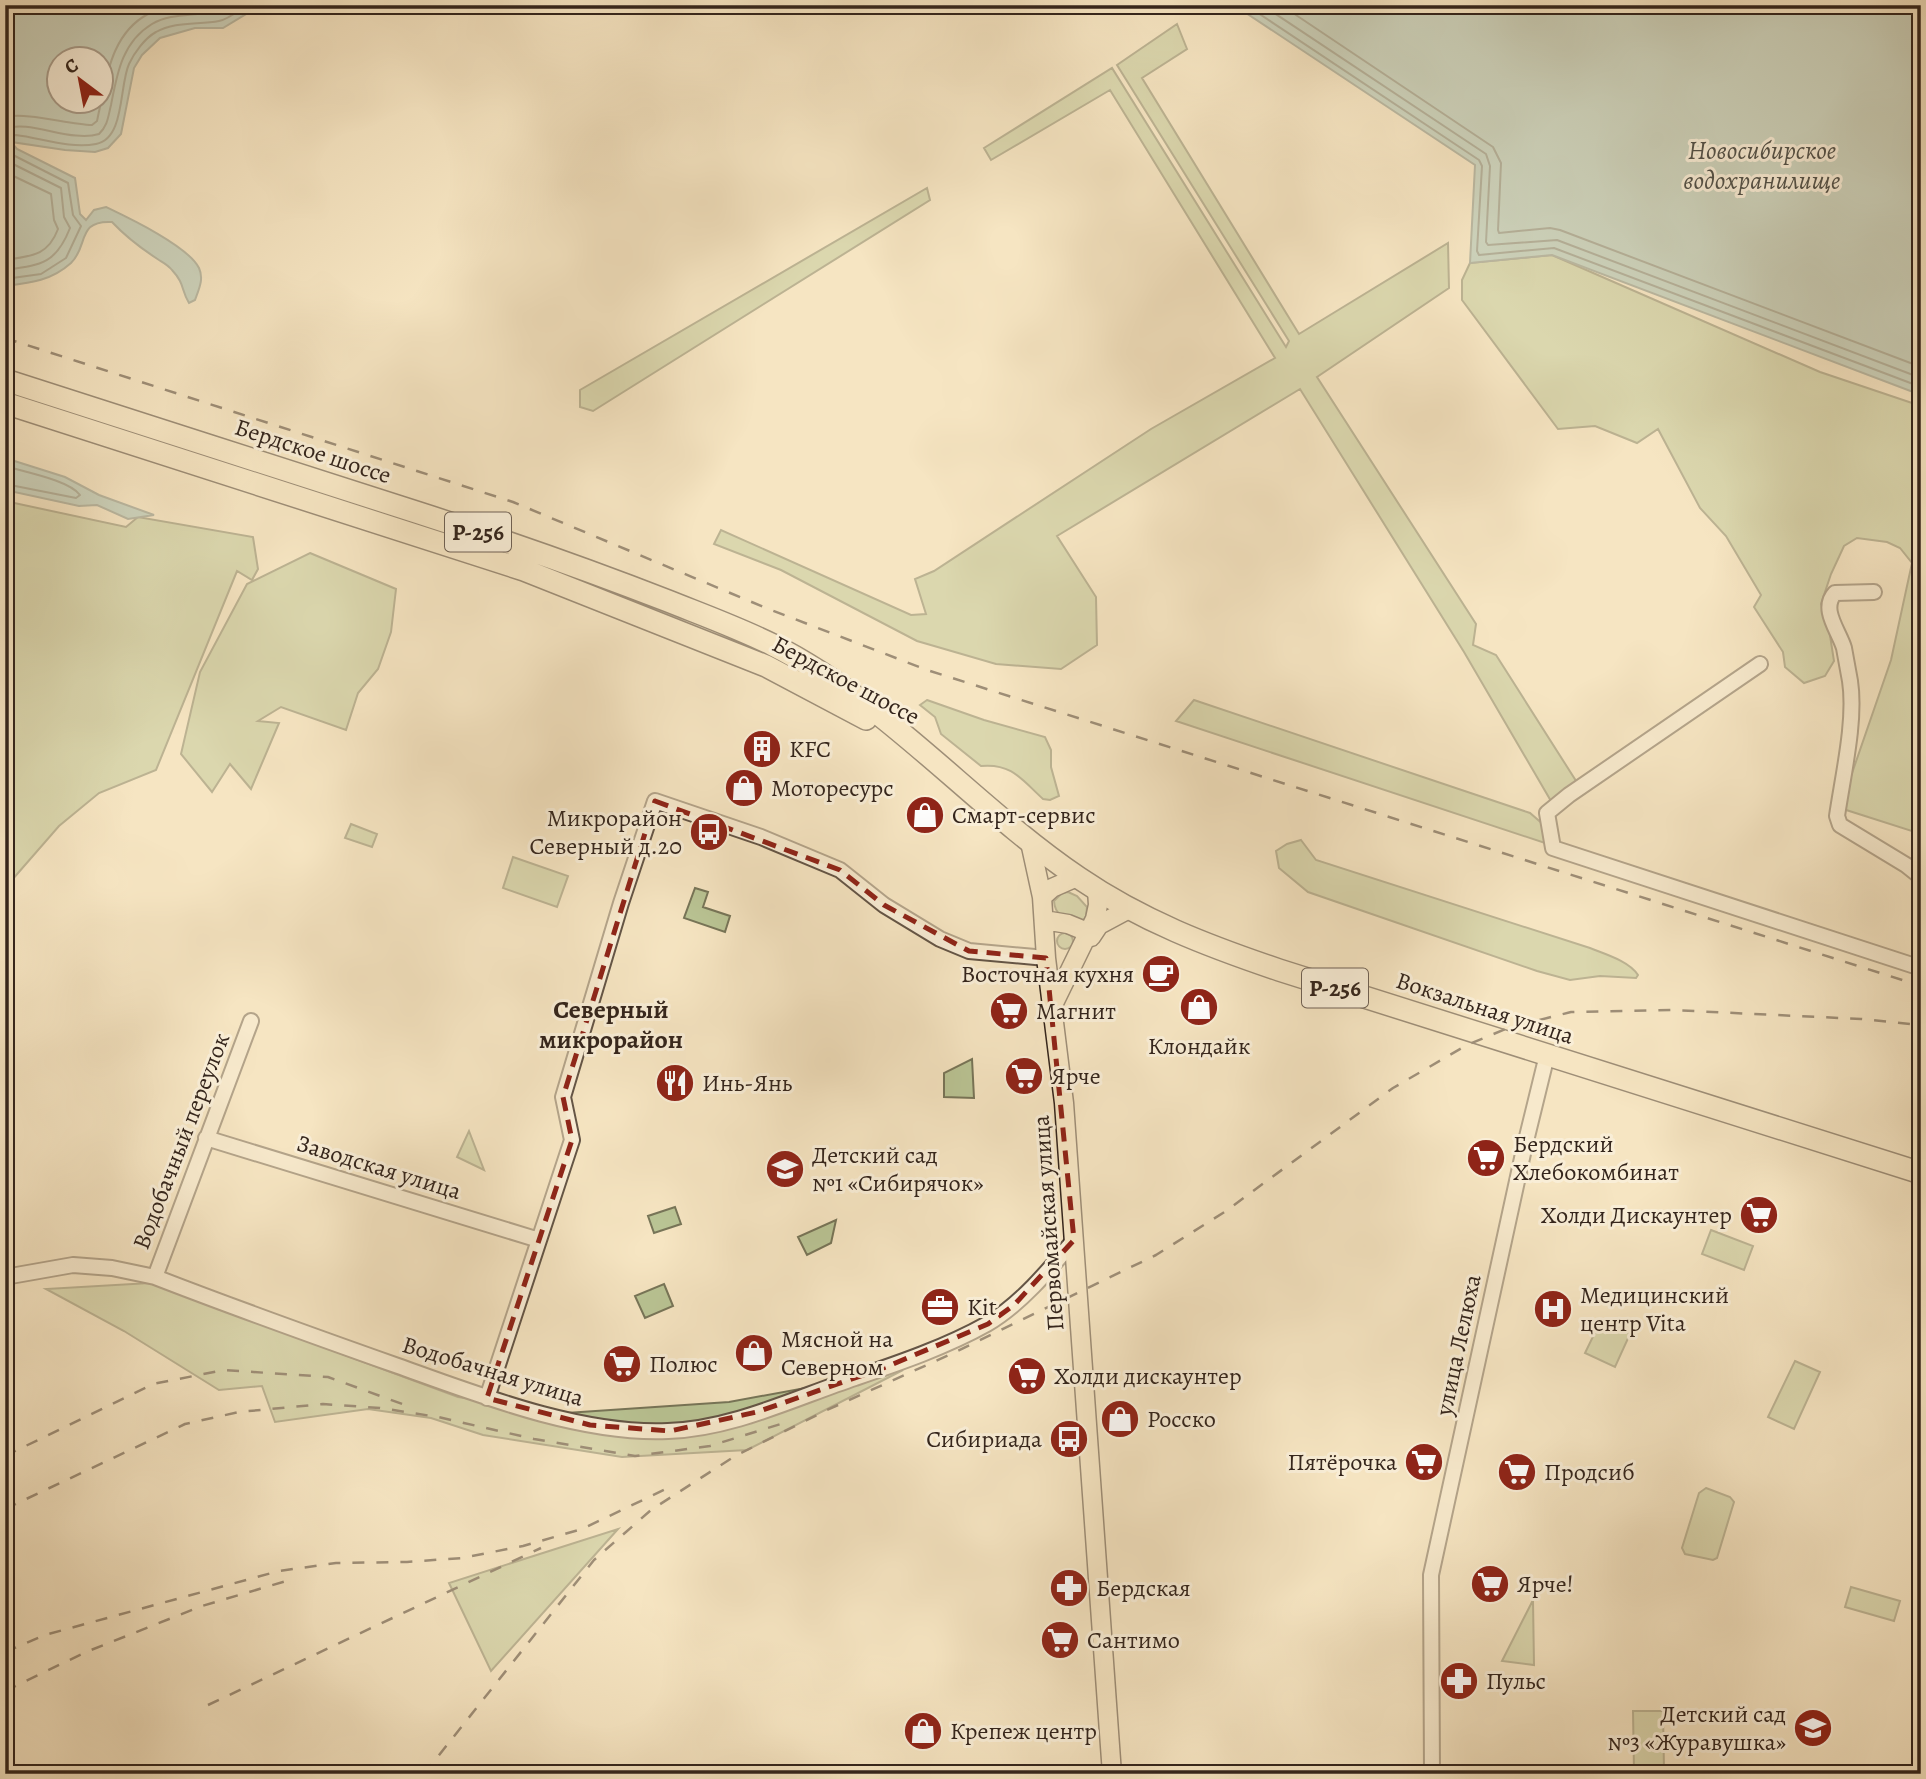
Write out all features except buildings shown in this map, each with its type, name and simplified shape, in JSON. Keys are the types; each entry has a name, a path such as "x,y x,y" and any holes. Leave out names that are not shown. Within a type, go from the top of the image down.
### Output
{"highway":[{"name":"Бердское шоссе","path":"5,380 523,547 734,627 813,668 920,750"},
{"name":"Бердское шоссе","path":"5,403 524,570 766,666 920,750"},
{"name":"Вокзальная улица","path":"920,750 1030,842 1077,877 1128,910 1180,934 1227,952 1921,1173"}],"main road":[{"name":"Первомайская улица","path":"1030,842 1042,897 1046,958 1064,1103 1112,1774"},
{"path":"1042,897 1052,888 1077,877"},
{"path":"1053,1005 1090,933 1098,905 1097,890"},
{"path":"1077,957 1099,925 1128,910"},
{"path":"1044,920 1068,924 1090,933"}],"street":[{"path":"1874,592 1835,593 1829,605 1830,617 1843,648 1852,707 1838,816 1840,825 1921,877"},
{"path":"1760,664 1569,795 1547,813 1553,848 1921,968"},
{"path":"487,1398 572,1140 563,1097 655,802 761,837 840,870 884,905 940,939 969,951 1046,958"},
{"name":"Водобачный переулок","path":"155,1277 251,1021"},
{"name":"улица Лелюха","path":"1432,1774 1431,1575 1547,1055"},
{"name":"Заводская улица","path":"206,1138 539,1240"},
{"name":"Водобачная улица","path":"5,1277 73,1265 155,1277 487,1398 590,1425 630,1431 670,1431 716,1424 886,1367 988,1324 1014,1305 1074,1240"}],"highlighted area":[{"path":"655,801 840,870 884,905 969,951 1046,958 1074,1240 1014,1305 988,1324 886,1367 757,1412 670,1431 590,1425 487,1398 572,1140 563,1097"}],"green space":[{"path":"1177,24 1187,49 1142,78 1299,334 1448,243 1449,288 1317,377 1476,624 1473,645 1496,655 1578,784 1551,801 1464,652 1300,389 1057,536 1096,597 1097,645 1061,669 996,664 917,641 781,570 714,544 721,530 911,615 926,614 915,579 934,571 1151,429 1275,358 1110,90 991,160 984,148 1112,68 1286,347 1289,341 1117,65"},
{"path":"927,188 930,200 593,411 580,407 580,390"},
{"path":"1552,255 1820,372 1921,406 1921,834 1840,808 1891,660 1912,563 1900,548 1887,542 1857,538 1844,546 1821,604 1829,629 1834,661 1825,676 1804,683 1785,667 1783,652 1754,607 1761,595 1726,536 1700,508 1658,429 1637,443 1595,426 1558,429 1462,300 1462,280 1470,263"},
{"path":"5,501 126,527 138,517 253,537 258,569 252,580 237,571 156,770 99,793 59,826 5,888"},
{"path":"310,553 396,589 391,632 378,669 358,693 346,730 281,707 258,721 279,723 251,789 230,764 212,792 181,754 200,672 247,584"},
{"path":"927,700 1045,737 1051,750 1051,767 1059,796 1050,800 1043,799 1009,770 981,766 941,734 935,717 920,705"},
{"path":"1194,700 1530,813 1552,832 1548,844 1176,721"},
{"path":"351,824 377,834 372,847 345,838"},
{"path":"1301,840 1316,860 1590,948 1623,962 1638,975 1636,978 1600,976 1570,980 1308,892 1279,868 1276,851"},
{"path":"513,857 568,876 557,907 503,888"},
{"path":"695,888 708,892 703,907 730,916 725,932 684,918"},
{"path":"1068,892 1077,896 1087,907 1082,922 1063,916 1055,907 1054,901 1062,893"},
{"path":"1062,933 1068,933 1073,941 1071,947 1062,949 1057,944 1057,938"},
{"path":"972,1059 974,1098 944,1097 944,1073"},
{"path":"469,1131 484,1170 457,1157"},
{"path":"675,1207 681,1224 654,1233 648,1216"},
{"path":"836,1220 831,1243 807,1255 798,1237"},
{"path":"1711,1230 1753,1246 1744,1270 1702,1254"},
{"path":"150,1283 458,1397 566,1413 729,1402 903,1370 747,1450 622,1457 483,1435 431,1418 368,1409 275,1422 262,1386 219,1390 124,1331 46,1289"},
{"path":"664,1284 673,1306 645,1318 635,1296"},
{"path":"1601,1320 1630,1334 1615,1367 1585,1353"},
{"path":"1795,1361 1820,1372 1794,1429 1768,1417"},
{"path":"1706,1488 1730,1497 1734,1502 1717,1558 1713,1560 1685,1554 1682,1548 1699,1493"},
{"path":"618,1529 491,1671 449,1583"},
{"path":"1851,1587 1900,1601 1894,1621 1845,1607"},
{"path":"1533,1600 1534,1665 1502,1661"},
{"path":"1633,1711 1663,1711 1664,1770 1634,1771"}],"water":[{"path":"5,5 261,5 223,28 195,28 160,38 142,55 134,68 121,134 108,148 95,152 11,142 17,149 75,178 80,214 86,220 94,210 106,207 157,233 183,251 199,268 201,276 195,300 189,303 179,279 169,267 112,222 93,225 71,263 56,274 32,282 5,286"},
{"name":"Новосибирское водохранилище","path":"1234,5 1921,5 1921,395 1552,255 1470,263 1475,165"},
{"path":"5,458 65,477 99,495 154,515 128,519 97,505 79,506 5,490"}],"railway":[{"path":"5,338 513,502 766,608 927,670 1921,986"},
{"path":"424,1774 594,1560 651,1510 735,1456 1156,1255 1226,1211 1393,1088 1467,1045 1508,1028 1571,1012 1671,1010 1861,1019 1921,1025"},
{"path":"5,1456 153,1384 224,1370 328,1377 405,1405"},
{"path":"5,1509 185,1424 239,1412 323,1404 380,1408 635,1456 710,1446 787,1422"},
{"path":"5,1652 45,1635 279,1571 336,1563 462,1558 523,1546 582,1529 672,1486"},
{"path":"208,1705 541,1548"},
{"path":"5,1691 86,1652 202,1606 293,1579"}],"place":[{"name":"KFC","path":"762,749"},
{"name":"Моторесурс","path":"744,788"},
{"name":"Смарт-сервис","path":"925,815"},
{"name":"Микрорайон Северный д.20","path":"709,832"},
{"name":"Восточная кухня","path":"1161,974"},
{"name":"Клондайк","path":"1199,1007"},
{"name":"Магнит","path":"1009,1011"},
{"name":"Ярче","path":"1024,1076"},
{"name":"Инь-Янь","path":"675,1083"},
{"name":"Бердский Хлебокомбинат","path":"1486,1158"},
{"name":"Детский сад №1 «Сибирячок»","path":"785,1169"},
{"name":"Холди Дискаунтер","path":"1759,1215"},
{"name":"Kit","path":"940,1307"},
{"name":"Медицинский центр Vita","path":"1553,1309"},
{"name":"Мясной на Северном","path":"754,1353"},
{"name":"Полюс","path":"622,1364"},
{"name":"Холди дискаунтер","path":"1027,1376"},
{"name":"Росско","path":"1120,1419"},
{"name":"Сибириада","path":"1069,1439"},
{"name":"Пятёрочка","path":"1424,1462"},
{"name":"Продсиб","path":"1517,1472"},
{"name":"Ярче!","path":"1490,1584"},
{"name":"Бердская","path":"1069,1588"},
{"name":"Сантимо","path":"1060,1640"},
{"name":"Пульс","path":"1459,1681"},
{"name":"Детский сад №3 «Журавушка»","path":"1813,1728"},
{"name":"Крепеж центр","path":"923,1731"}],"district":[{"name":"Северный микрорайон","path":"611,1024"}]}
